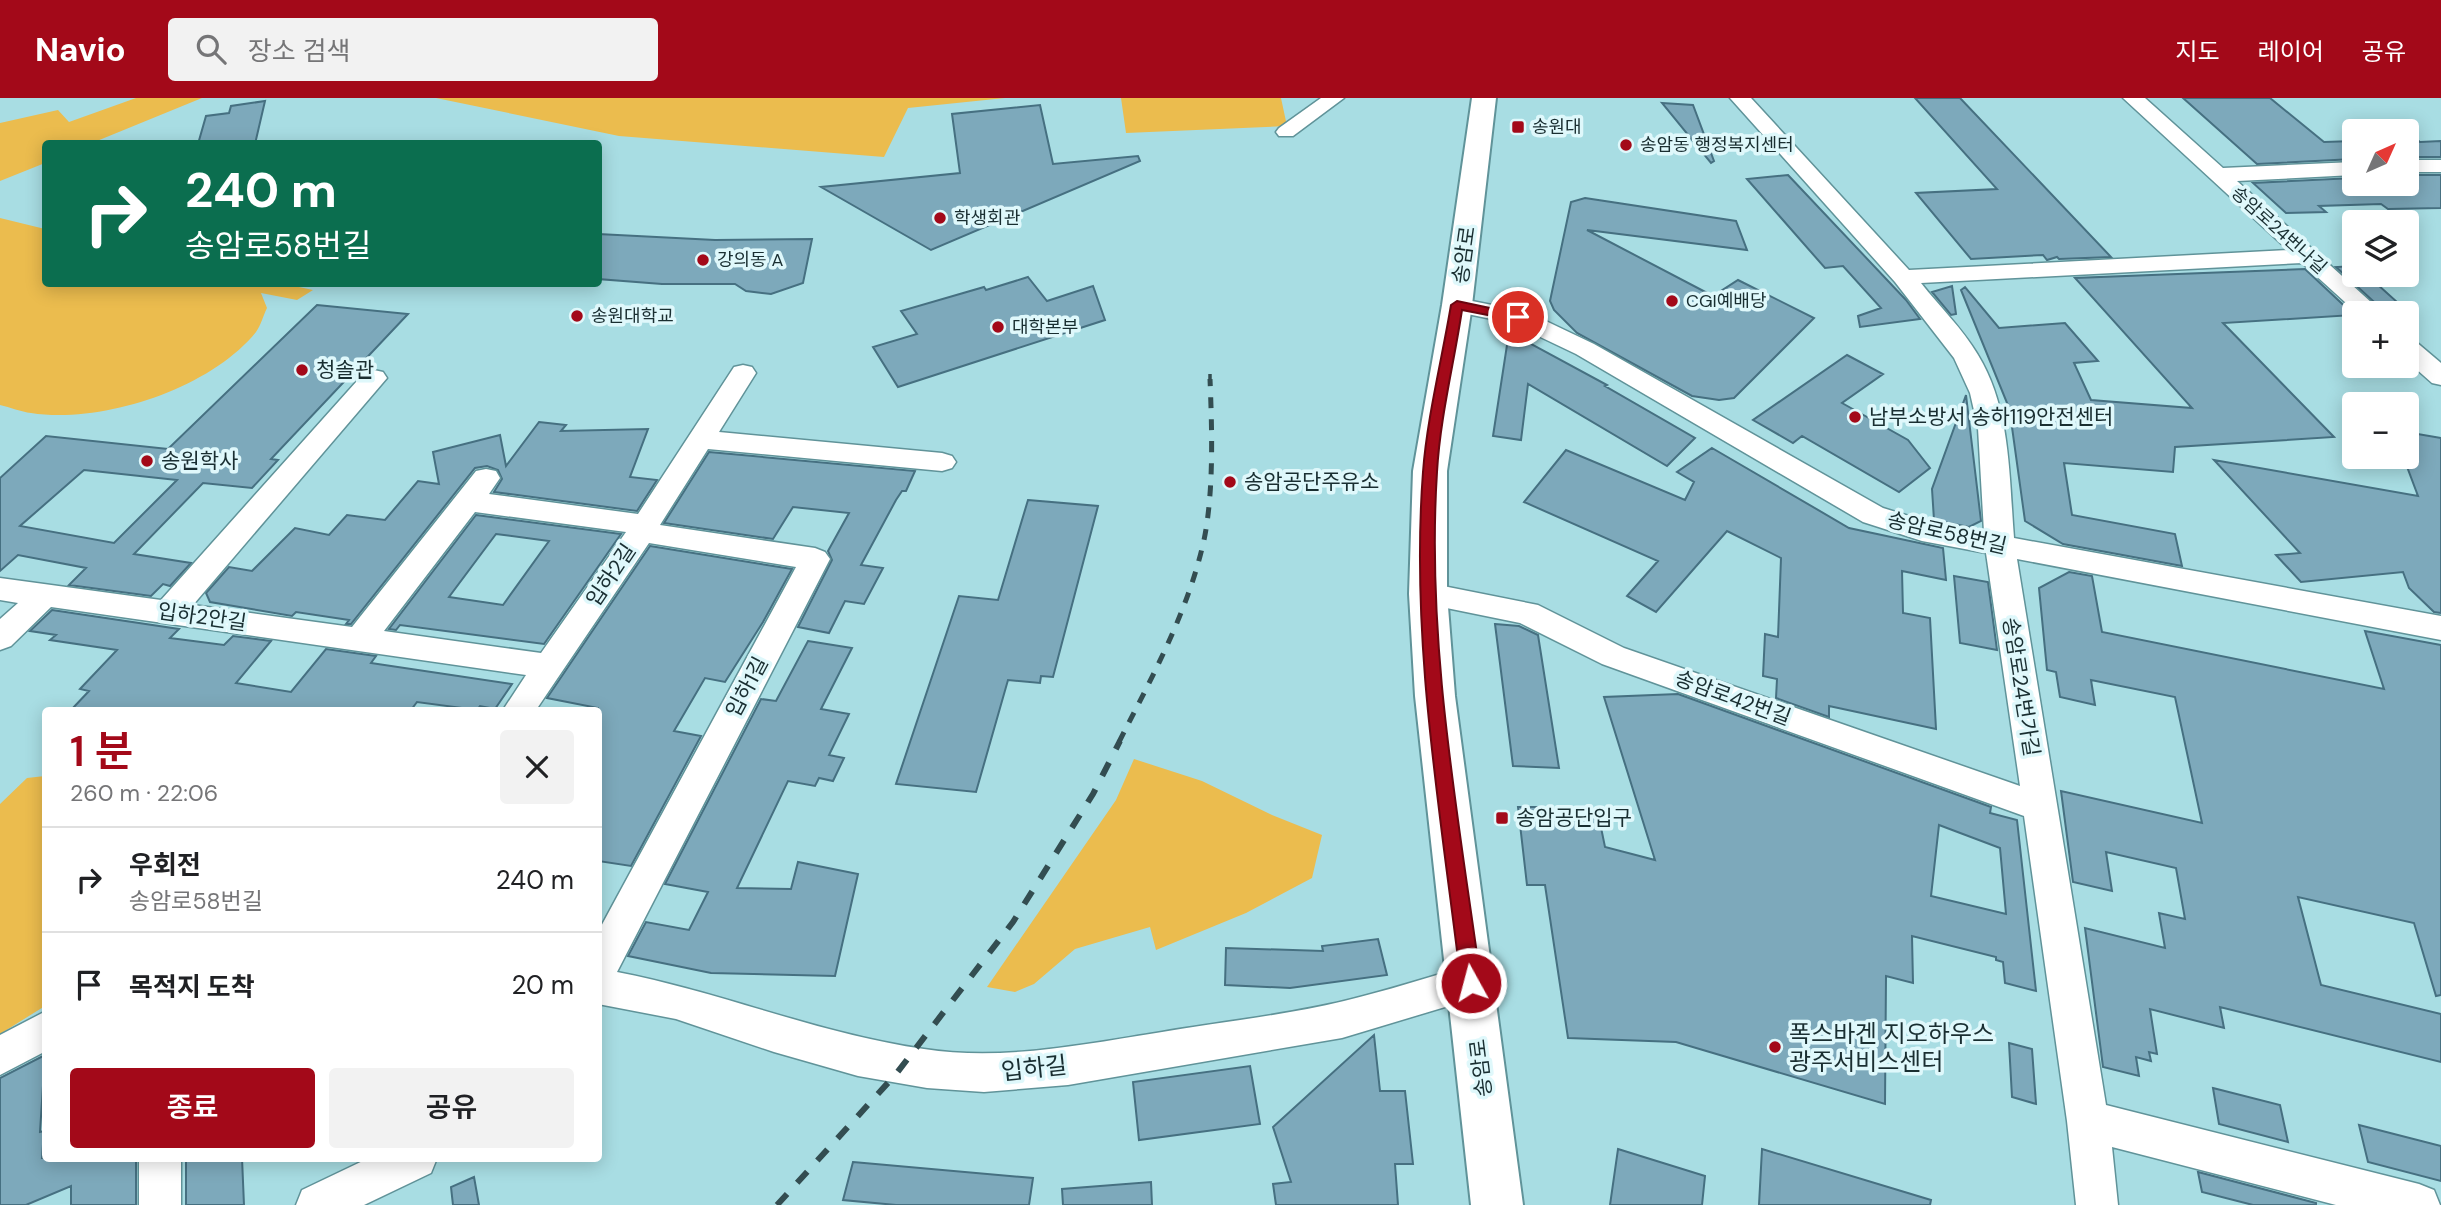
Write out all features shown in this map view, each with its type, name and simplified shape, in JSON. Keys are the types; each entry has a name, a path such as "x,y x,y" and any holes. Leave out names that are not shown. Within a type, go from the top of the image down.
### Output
{"main road":[{"name":"송암로","path":"1484,98 1457,305 1430,471 1428,593 1435,696 1497,1205"}],"street":[{"path":"1286,132 1334,98"},
{"name":"송암로24번가길","path":"1740,98 1903,277 1966,356 1980,384 1991,428 2000,546 2088,1121 2097,1205"},
{"name":"송암로24번나길","path":"2133,98 2358,301"},
{"path":"2419,166 2441,166"},
{"name":"송암로24번나길","path":"2218,174 2342,169"},
{"path":"1903,277 2309,256"},
{"name":"송암로58번길","path":"1457,305 1518,317 1585,349 1873,515 1922,531 2441,628"},
{"path":"2419,357 2441,377"},
{"name":"입하2길","path":"521,707 643,529 743,373"},
{"path":"169,612 374,378"},
{"path":"701,439 942,462"},
{"path":"360,639 486,478"},
{"path":"468,501 629,521 643,529"},
{"name":"입하1길","path":"602,962 815,559 656,535 643,529"},
{"name":"입하2안길","path":"0,589 549,666"},
{"name":"송암로42번길","path":"1428,593 1527,612 1613,656 2039,807"},
{"path":"0,638 45,595"},
{"name":"입하길","path":"602,987 676,1001 774,1034 858,1057 927,1069 984,1073 1068,1066 1342,1020 1471,983"},
{"path":"0,1056 42,1031"},
{"path":"2088,1121 2419,1205"},
{"path":"160,1162 160,1205"},
{"path":"317,1205 373,1169 400,1162"}],"shaded area":[{"path":"136,98 202,98 99,140 42,140 42,164 0,181 0,123 58,110 69,122"},
{"path":"436,98 1005,98 908,108 884,157 619,136"},
{"path":"1121,98 1281,98 1287,126 1126,133"},
{"path":"0,218 42,228 42,287 299,287 313,290 297,300 261,293 267,308 256,332 236,352 183,386 153,398 90,413 59,415 23,412 0,405"},
{"path":"1134,759 1202,781 1272,815 1322,835 1312,878 1246,913 1156,950 1150,927 1075,949 1034,984 1015,992 987,987 1116,800"},
{"path":"42,776 42,1008 0,1034 0,804 27,778"}],"building":[{"path":"1915,98 1960,98 2111,257 2057,257 2047,260 2043,255 1971,259 1916,193 1997,189"},
{"path":"2183,98 2270,98 2324,142 2342,141 2342,160 2257,164"},
{"path":"265,101 256,140 199,140 206,116 229,113 231,106"},
{"path":"1662,103 1693,105 1714,161 1711,163"},
{"name":"학생회관","path":"1040,105 1053,164 1138,156 1140,161 931,250 821,187 960,173 952,114"},
{"path":"2419,141 2441,141 2441,157 2419,157"},
{"path":"1788,175 1906,300 1920,319 1860,327 1858,316 1881,308 1843,266 1825,268 1747,179"},
{"path":"2419,175 2441,175 2441,208 2388,209 2381,204 2319,206 2326,212 2286,213 2253,183 2342,179 2342,196 2419,196"},
{"path":"1585,198 1736,221 1747,250 1587,230 1713,296 1738,280 1814,318 1734,398 1719,400 1692,396 1577,333 1554,310 1550,301 1571,202"},
{"name":"강의동 A","path":"602,234 715,240 812,239 803,283 771,294 746,291 735,284 662,284 602,279"},
{"path":"2305,269 2342,304 2342,316 2223,323 2334,437 2175,447 2173,472 2064,463 2072,515 2175,534 2182,566 2063,544 2025,521 2011,420 2014,420 1961,290 1965,287 1999,328 2065,323 2098,361 2074,363 2091,400 2192,408 2075,278"},
{"name":"대학본부","path":"1028,277 1047,301 1093,286 1105,320 898,387 873,347 917,334 901,311"},
{"path":"1952,286 1956,314 1951,315 1932,292"},
{"path":"2358,287 2380,287 2396,301 2373,301"},
{"path":"317,305 408,314 271,459 278,460 252,488 203,483 134,554 191,563 170,586 163,584 151,596 69,585 86,568 18,555 0,571 0,478 46,436 168,449","holes":["84,470 177,480 114,543 20,526"]},
{"path":"1509,332 1607,385 1605,386 1695,438 1667,466 1528,384 1521,440 1493,436"},
{"path":"1847,355 1883,374 1842,403 1908,440 1930,468 1899,492 1802,436 1793,443 1753,420"},
{"path":"1966,395 1981,521 1969,527 1934,520 1932,489"},
{"path":"539,422 566,425 561,431 648,429 630,477 657,480 637,511 494,492 502,479 498,470 487,466 475,468 351,624 346,624 349,620 296,612 292,616 210,602 206,593 229,567 252,571 295,528 329,535 347,515 385,520 418,481 439,484 433,452 500,435 506,466"},
{"path":"2419,434 2441,438 2441,613 2434,612 2409,588 2403,572 2301,582 2276,555 2300,553 2214,460 2418,496 2408,469 2419,469"},
{"path":"1712,448 1849,528 1943,548 1946,580 1902,571 1903,613 1930,618 1936,729 1829,706 1829,717 1776,698 1777,679 1763,676 1765,634 1778,637 1781,558 1727,531 1656,612 1627,596 1658,561 1524,502 1566,450 1685,500 1694,482 1677,472"},
{"path":"709,452 915,471 906,491 902,491 896,500 861,565 883,568 864,604 845,601 829,633 798,627 832,560 828,551 849,513 793,507 773,539 664,523"},
{"path":"1028,500 1098,506 1053,677 1041,676 1040,683 1008,680 976,792 896,784 959,596 998,600"},
{"path":"476,515 621,534 544,644 400,625 396,630 389,629","holes":["496,534 549,541 503,605 449,597"]},
{"path":"650,546 792,569 725,682 705,678 674,731 701,736 631,866 602,862 602,707 547,698"},
{"path":"2069,572 2092,576 2102,632 2384,689 2365,631 2441,645 2441,995 2436,996 2414,923 2298,897 2321,985 2441,1014 2441,1062 2220,1007 2224,1028 2150,1009 2157,1054 2149,1052 2151,1061 2136,1057 2139,1076 2103,1067 2085,928 2165,948 2159,913 2185,919 2176,868 2106,852 2112,891 2073,882 2061,791 2202,823 2175,697 2091,680 2095,705 2060,697 2056,672 2047,670 2039,588"},
{"path":"1954,576 1988,582 1997,650 1960,643"},
{"path":"52,610 179,629 170,638 224,645 233,636 271,641 236,683 291,692 326,649 376,656 371,663 512,684 496,707 454,707 417,702 413,707 74,707 89,691 80,689 117,650 50,640 56,635 30,631"},
{"path":"1495,624 1519,626 1538,635 1559,768 1513,766"},
{"path":"808,641 852,648 821,709 849,714 829,755 844,758 833,781 819,778 815,786 788,781 737,888 791,889 798,862 858,874 835,976 711,973 628,956 646,922 689,930 708,892 665,884 761,699 776,701"},
{"path":"1678,694 1991,807 1990,813 2017,820 2036,991 2005,983 2003,962 1996,960 1996,957 1912,936 1913,983 1886,976 1885,1104 1676,1042 1568,1038 1545,885 1527,885 1518,807 1540,807 1541,812 1598,813 1605,847 1655,860 1604,697","holes":["1939,825 2000,848 2006,914 1931,896"]},
{"path":"1378,939 1387,975 1290,988 1225,985 1226,948 1323,951 1322,946"},
{"path":"1374,1035 1380,1091 1405,1091 1413,1164 1395,1164 1398,1205 1276,1205 1273,1184 1291,1182 1273,1127"},
{"path":"2009,1043 2032,1049 2036,1104 2012,1097"},
{"path":"42,1057 42,1162 136,1162 136,1205 71,1205 71,1186 26,1205 0,1205 0,1078"},
{"path":"1250,1066 1260,1124 1139,1140 1133,1082"},
{"path":"2213,1088 2280,1105 2288,1142 2219,1124"},
{"path":"2359,1125 2441,1146 2441,1181 2368,1162"},
{"path":"1618,1149 1705,1176 1702,1205 1610,1205"},
{"path":"1762,1149 1931,1200 1930,1205 1759,1205"},
{"path":"186,1162 242,1162 244,1205 186,1205"},
{"path":"853,1162 1033,1178 1029,1205 896,1205 843,1200"},
{"path":"2198,1172 2316,1205 2253,1205 2202,1192"},
{"path":"474,1177 479,1205 453,1205 451,1187"},
{"path":"1151,1182 1152,1205 1063,1205 1062,1189"}],"railway":[{"path":"1210,374 1210,379"},
{"path":"1119,742 1179,618 1204,540 1211,481 1210,379"},
{"path":"777,1205 896,1074 1013,922 1093,794 1120,741"}],"place":[{"name":"송원대","path":"1518,127"},
{"name":"송암동 행정복지센터","path":"1626,145"},
{"name":"학생회관","path":"940,218"},
{"name":"강의동 A","path":"703,260"},
{"name":"CGI예배당","path":"1672,301"},
{"name":"송원대학교","path":"577,316"},
{"name":"대학본부","path":"998,327"},
{"name":"청솔관","path":"302,370"},
{"name":"남부소방서 송하119안전센터","path":"1855,417"},
{"name":"송원학사","path":"147,461"},
{"name":"송암공단주유소","path":"1230,482"},
{"name":"송암공단입구","path":"1502,818"},
{"name":"폭스바겐 지오하우스 광주서비스센터","path":"1775,1047"}],"route":[{"path":"1471,983 1435,696 1428,593 1430,471 1457,305 1518,317"}]}
